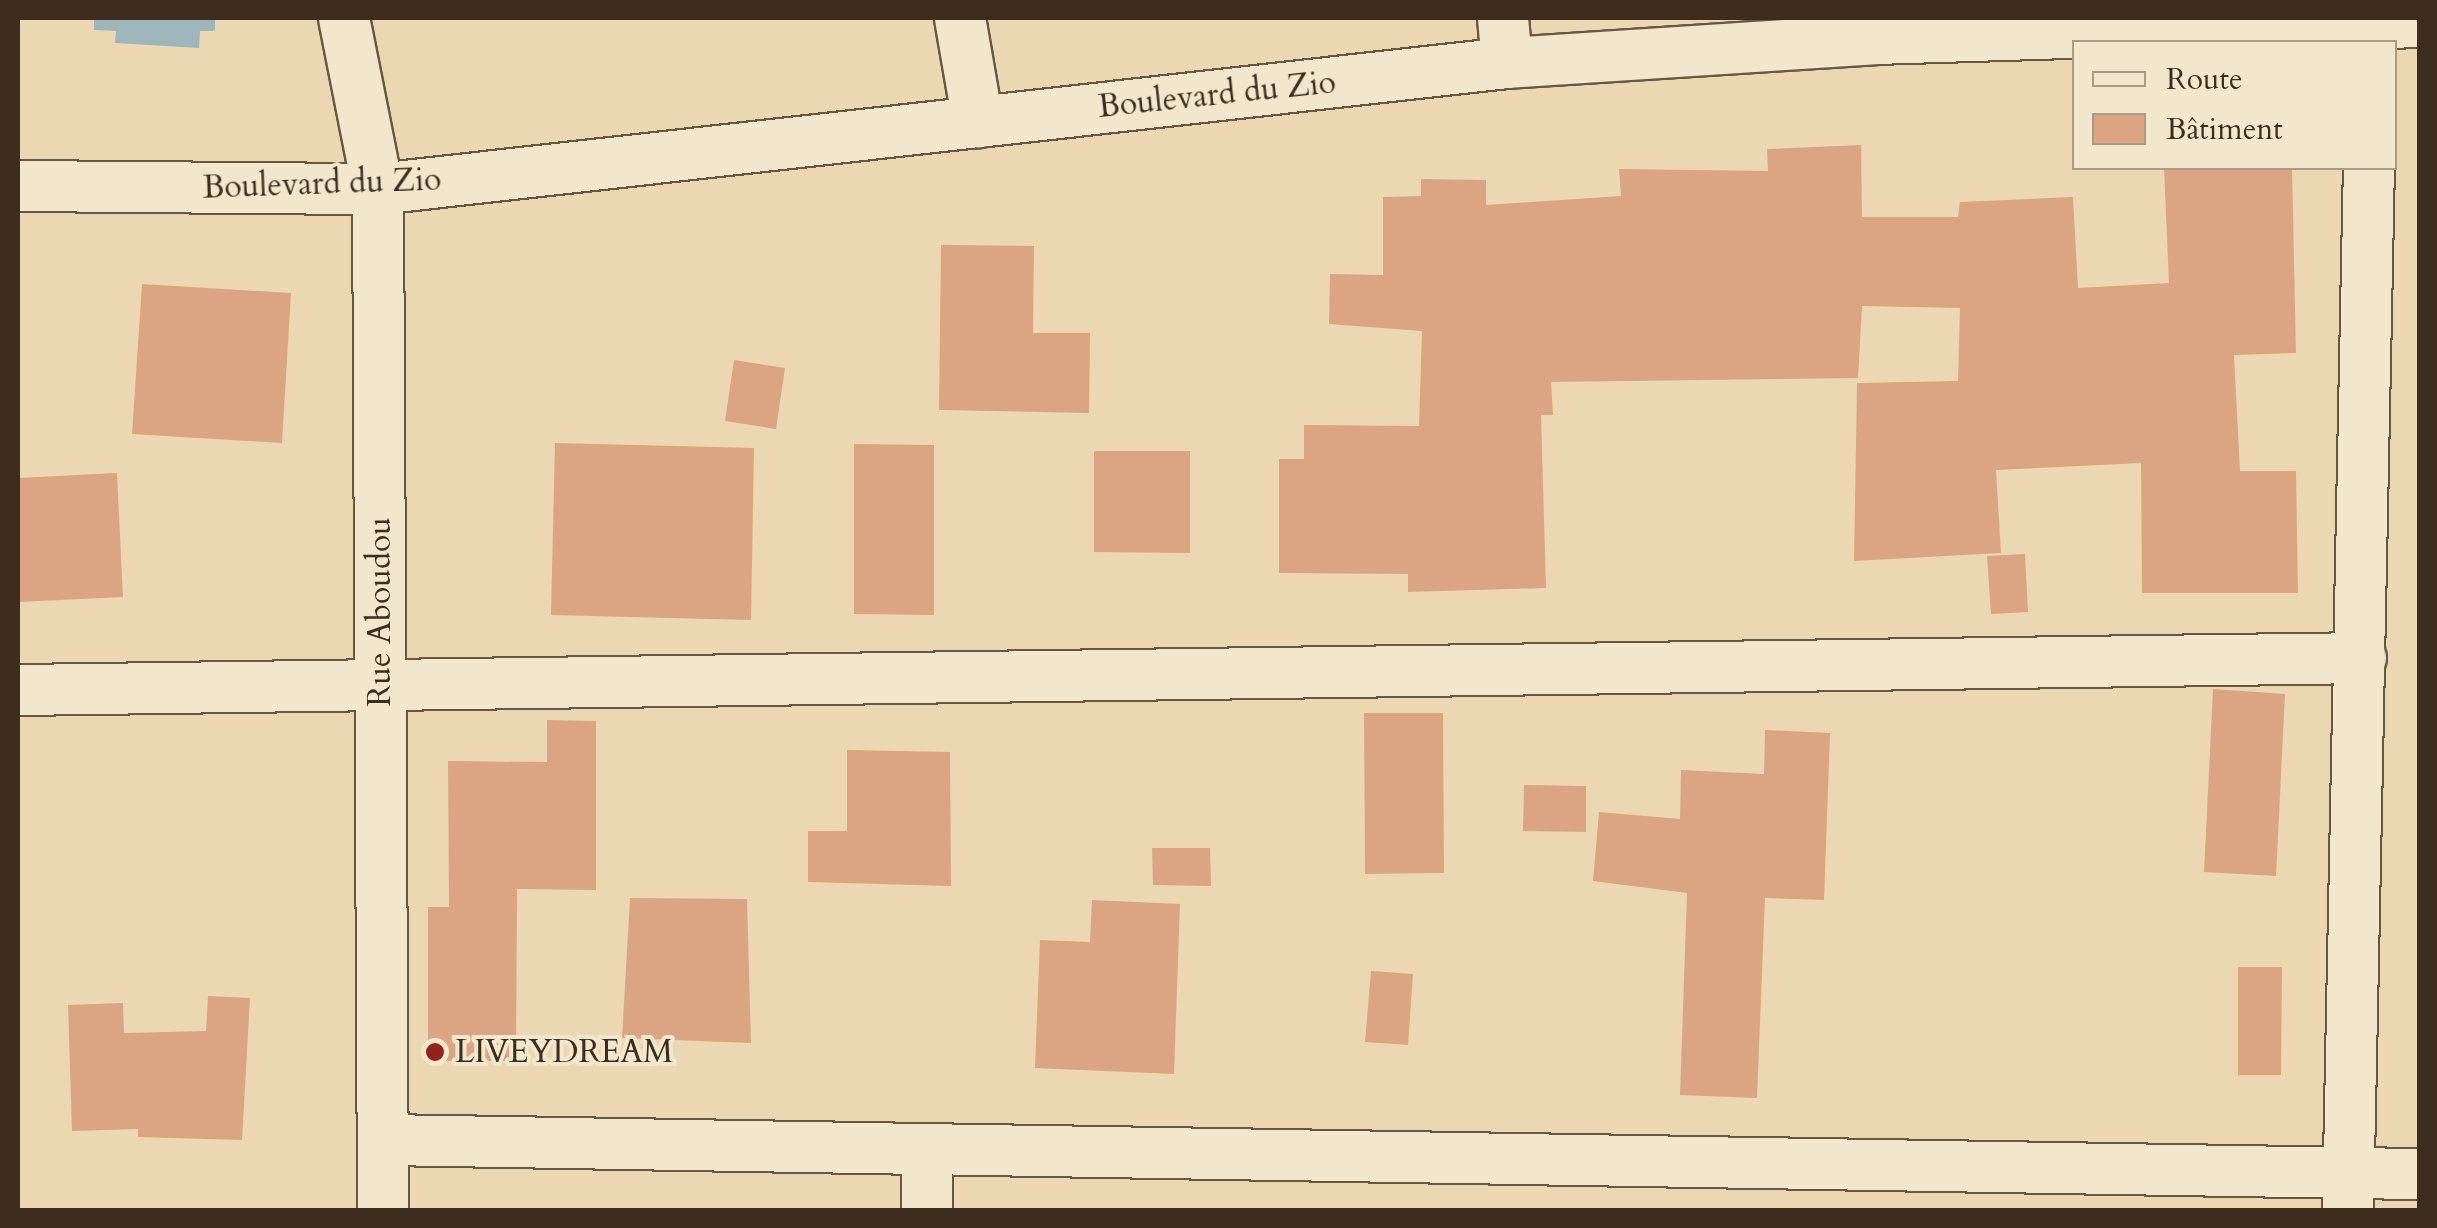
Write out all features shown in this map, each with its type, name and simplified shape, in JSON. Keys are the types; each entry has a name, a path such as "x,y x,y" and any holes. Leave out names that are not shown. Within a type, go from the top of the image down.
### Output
{"street":[{"name":"Rue Aboudou","path":"344,18 378,189 383,1210"},
{"path":"960,18 978,122"},
{"name":"Boulevard du Zio","path":"18,186 378,189 978,122 1505,40 1875,28 2383,26"},
{"path":"2348,1192 2369,170"},
{"path":"18,690 380,689 2361,658"},
{"path":"385,1140 927,1151 1779,1188 2348,1192 2420,1174"},
{"path":"927,1151 928,1210"}],"water":[{"path":"94,18 215,18 215,31 200,31 199,48 115,43 116,31 94,30"}],"building":[{"path":"1861,145 1862,217 1958,217 1960,202 2073,197 2078,288 2169,283 2164,170 2292,170 2296,353 2234,355 2240,471 2296,471 2298,593 2142,593 2141,463 1996,470 2001,553 1854,561 1857,383 1958,381 1960,308 1862,306 1858,378 1551,382 1553,415 1541,415 1546,588 1408,592 1408,574 1279,573 1279,459 1304,459 1304,425 1419,426 1422,331 1329,324 1330,274 1383,275 1383,197 1421,196 1421,179 1486,180 1486,205 1621,196 1619,169 1768,171 1767,149"},
{"path":"941,245 1034,246 1033,333 1090,333 1089,413 939,410"},
{"path":"142,284 291,293 282,443 132,434"},
{"path":"734,360 785,368 776,429 725,421"},
{"path":"555,443 754,448 751,620 551,615"},
{"path":"854,444 934,445 934,615 854,614"},
{"path":"1094,451 1190,451 1190,553 1094,552"},
{"path":"117,473 123,597 18,602 18,478"},
{"path":"2025,554 2028,612 1991,614 1987,556"},
{"path":"2213,689 2285,694 2276,876 2204,872"},
{"path":"1364,713 1443,713 1444,873 1365,874"},
{"path":"547,720 596,721 596,890 517,889 516,1061 428,1061 428,907 449,907 448,761 547,762"},
{"path":"1765,730 1830,733 1824,900 1765,898 1757,1098 1680,1095 1687,893 1593,881 1599,812 1680,819 1681,770 1764,774"},
{"path":"847,750 950,752 951,886 808,882 808,831 847,831"},
{"path":"1524,785 1586,786 1586,832 1523,831"},
{"path":"1152,848 1210,848 1211,886 1153,885"},
{"path":"630,898 747,899 751,1043 622,1038"},
{"path":"1092,900 1180,904 1174,1074 1035,1068 1040,940 1090,942"},
{"path":"2238,967 2282,967 2281,1075 2238,1075"},
{"path":"1371,971 1413,974 1408,1045 1365,1042"},
{"path":"208,996 250,998 242,1140 138,1137 138,1129 72,1131 68,1005 123,1003 124,1033 206,1031"}],"place":[{"name":"LIVEYDREAM","path":"435,1052"}]}
